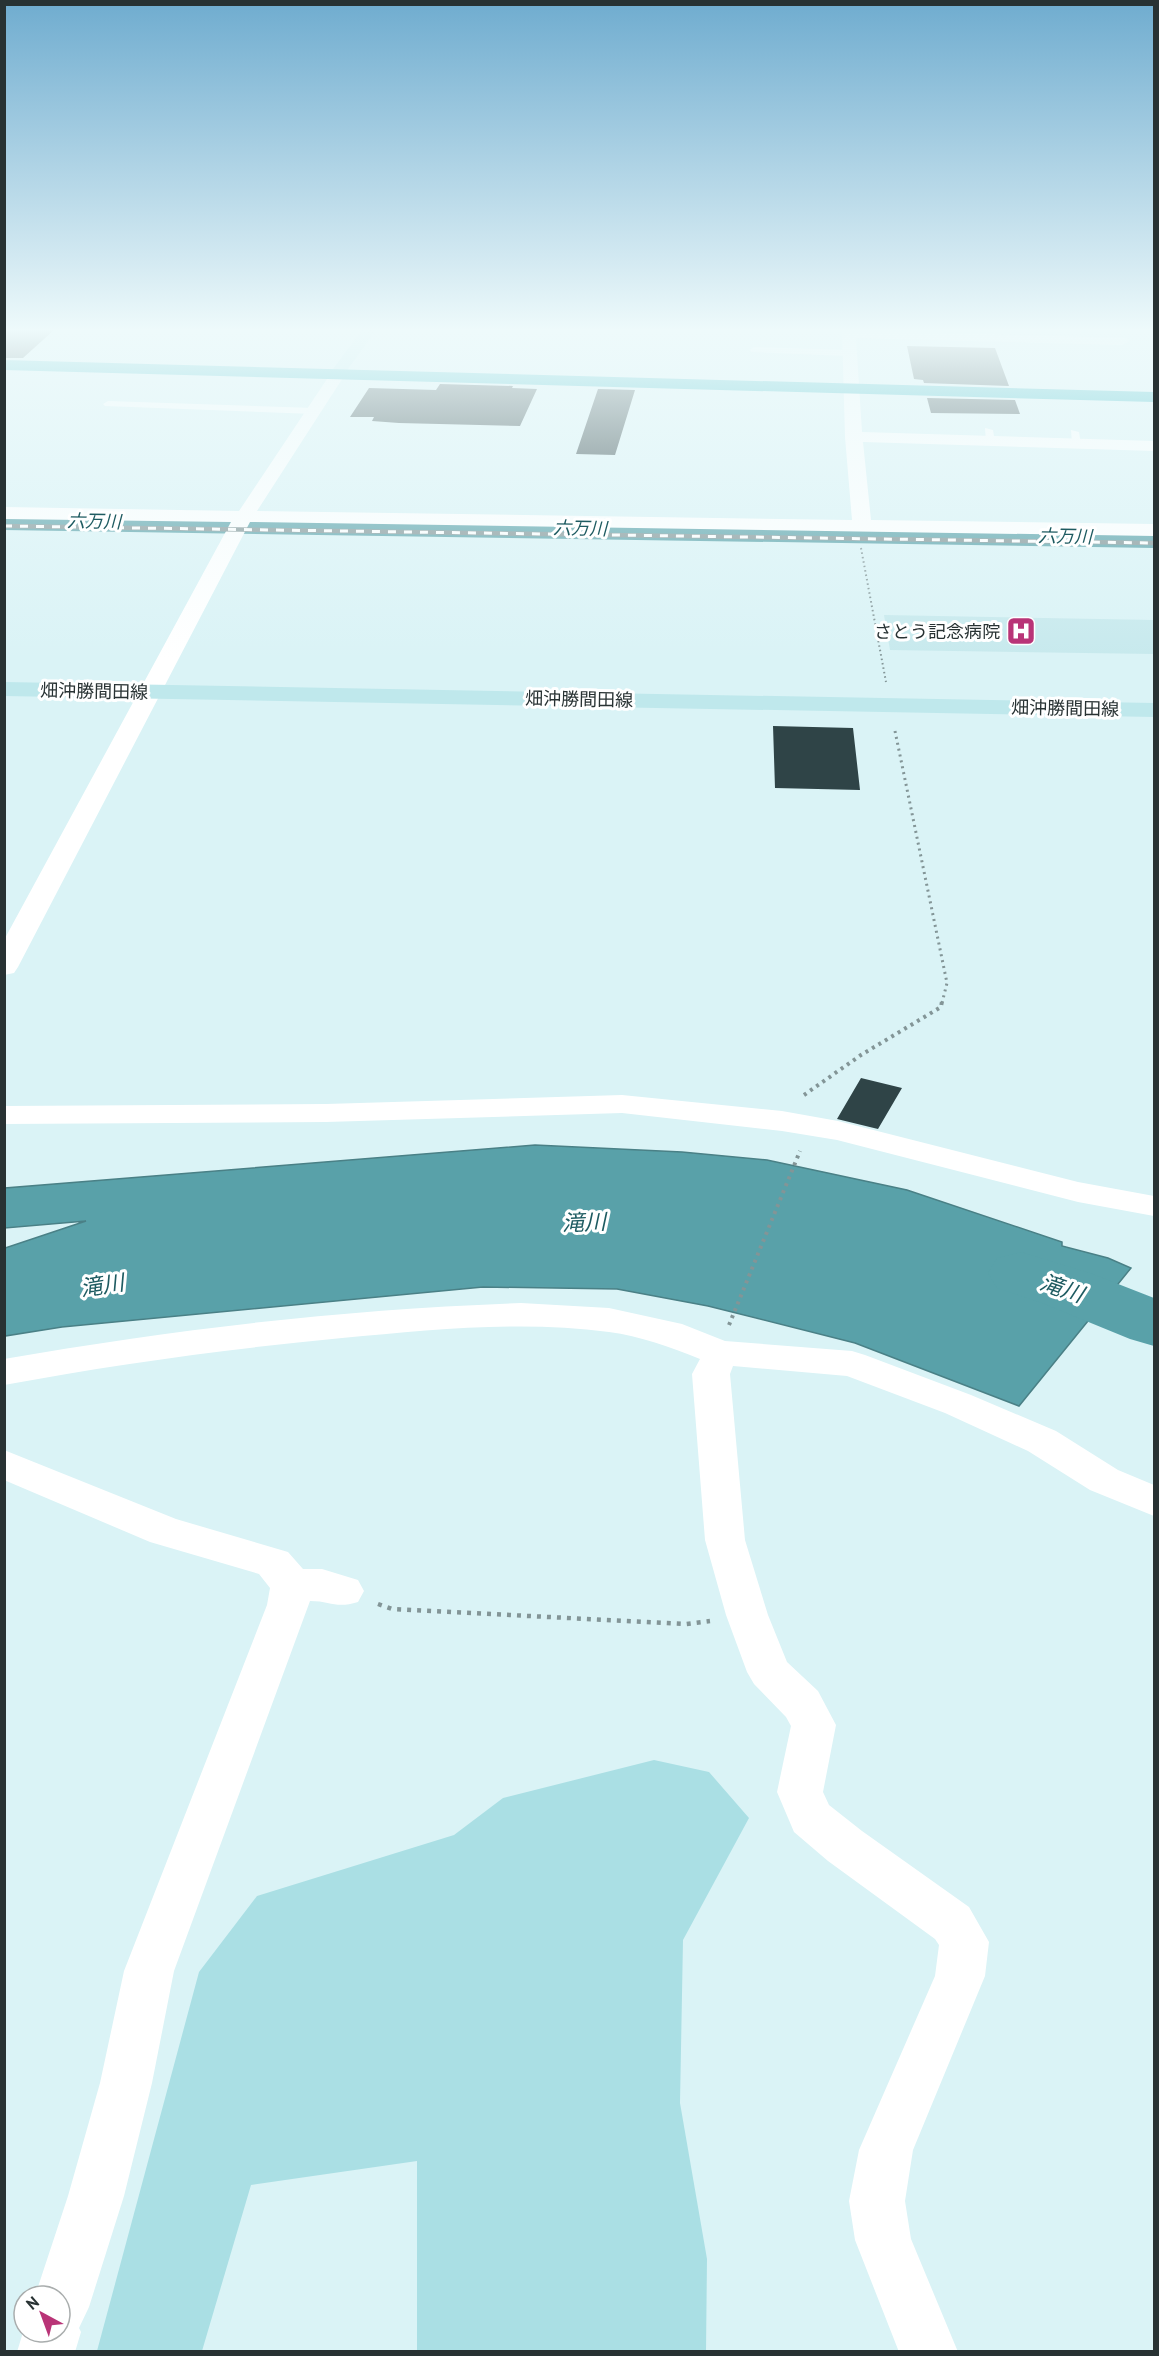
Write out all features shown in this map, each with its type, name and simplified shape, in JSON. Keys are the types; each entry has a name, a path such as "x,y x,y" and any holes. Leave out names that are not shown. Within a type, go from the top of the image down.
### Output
{"main road":[{"name":"畑沖勝間田線","path":"4,689 1155,710"}],"street":[{"path":"4,967 241,521 295,440"},
{"path":"853,440 862,525"},
{"path":"1095,440 1155,446"},
{"path":"4,513 241,521 862,525 1155,530"},
{"path":"4,1115 327,1113 622,1104 782,1121 837,1131 1078,1192 1155,1206"},
{"path":"4,1372 83,1358 247,1335 432,1318 521,1315 609,1320 669,1333 852,1364 958,1404 1042,1441 1104,1480 1155,1501"},
{"path":"724,1342 711,1374 725,1540 747,1616 769,1672 802,1704 814,1725 800,1792 811,1818 845,1846 952,1923 964,1942 960,1976 886,2150 877,2201 884,2240 929,2352"},
{"path":"4,1464 164,1531 273,1563 292,1585 322,1585 343,1591"},
{"path":"67,2284 96,2196 126,2083 149,1971 284,1616 292,1585"}],"path":[{"path":"782,1121 786,1108 861,1055 941,1007 947,983 890,705 860,544"},
{"path":"724,1342 800,1151"},
{"path":"343,1591 392,1609 686,1624 747,1616"}],"shaded area":[{"name":"さとう記念病院","path":"884,615 1154,620 1154,654 890,650"},
{"path":"654,1760 709,1772 749,1818 683,1940 680,2103 707,2259 706,2351 417,2351 417,2161 251,2185 202,2351 97,2351 199,1972 257,1896 454,1835 503,1798"}],"water":[{"path":"535,1145 682,1152 767,1160 907,1190 1062,1242 1062,1246 1108,1258 1131,1268 1019,1406 855,1343 708,1306 617,1289 483,1287 62,1327 5,1336 5,1248 86,1221 5,1228 5,1188"}],"building":[{"path":"581,440 620,440 615,455 576,454"},
{"path":"773,726 853,728 860,790 775,788"},
{"path":"861,1078 902,1088 878,1129 837,1119"}],"waterway":[{"name":"六万川","path":"4,519 1154,537"},
{"name":"滝川","path":"1021,1273 1154,1323"}],"railway":[{"path":"4,526 1154,543"}],"place":[{"name":"さとう記念病院","path":"1021,631"}]}
